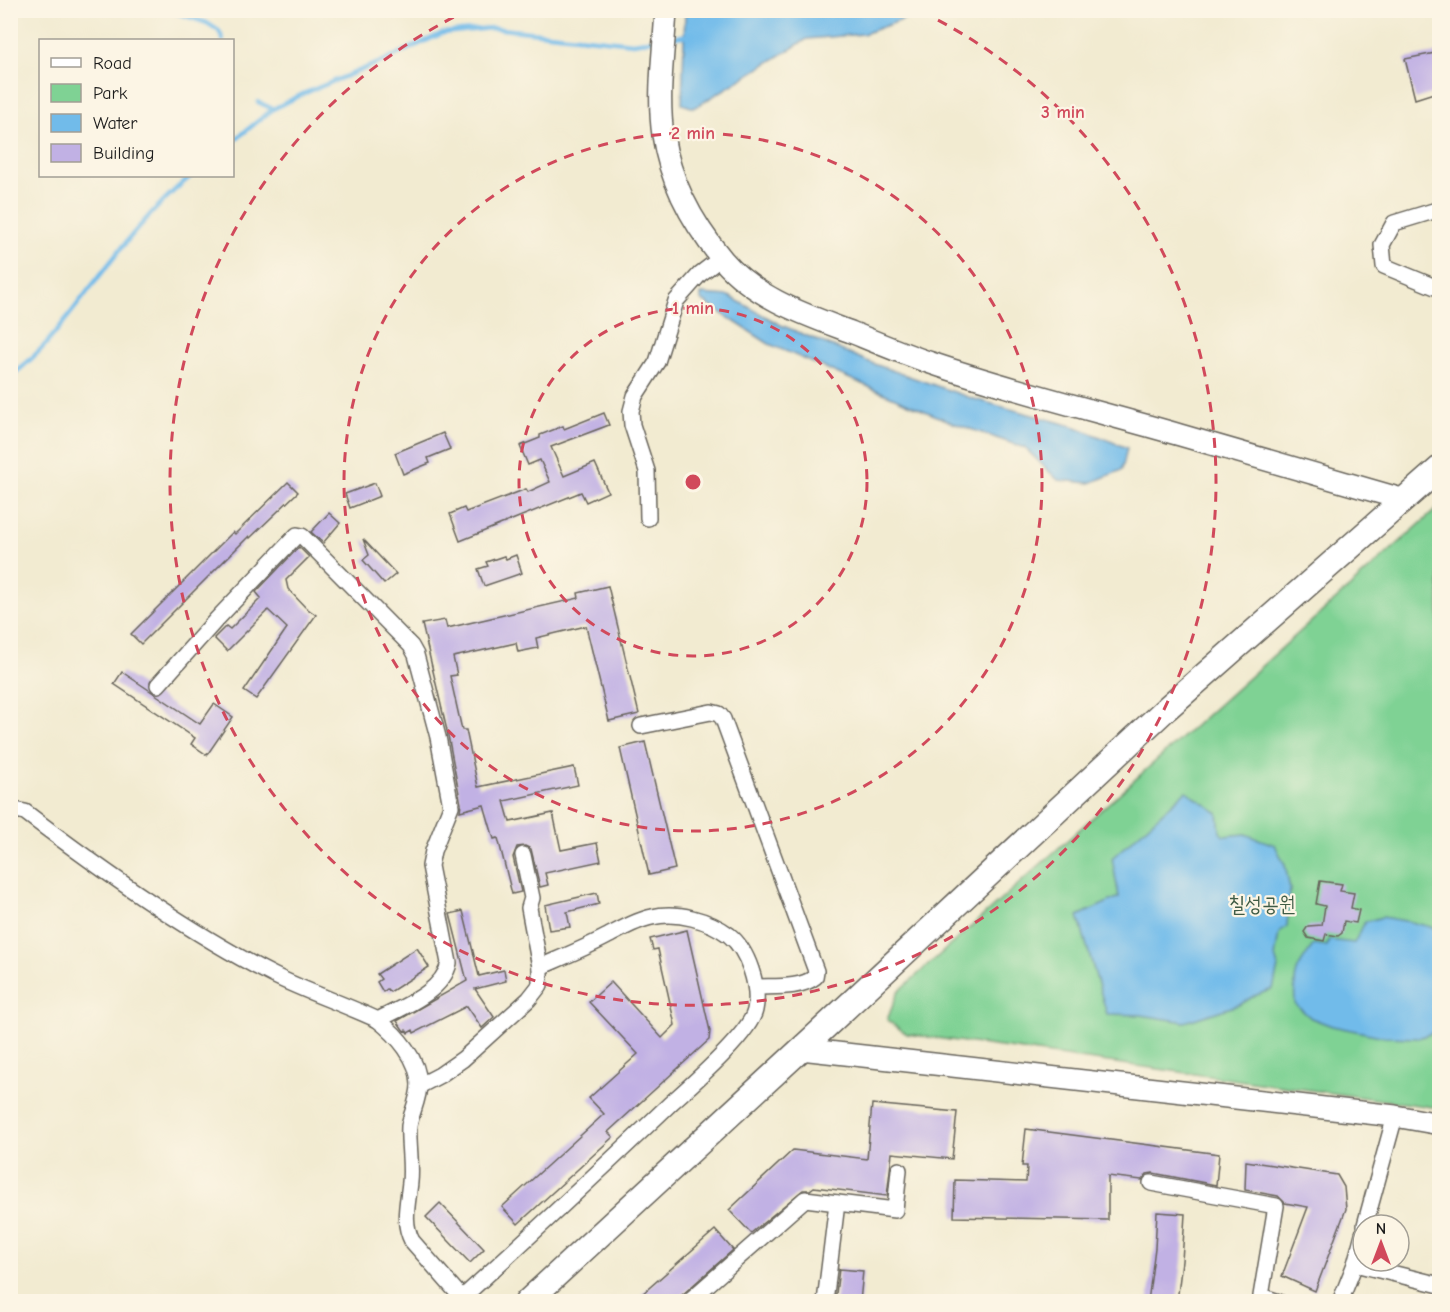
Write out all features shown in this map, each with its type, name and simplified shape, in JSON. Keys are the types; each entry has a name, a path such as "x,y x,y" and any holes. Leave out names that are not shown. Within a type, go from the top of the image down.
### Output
{"main road":[{"path":"527,1302 1166,710 1440,468"}],"street":[{"path":"666,10 661,84 663,133 667,154 683,200 721,258 755,289 794,310 930,363 1053,401 1179,434 1405,500"},
{"path":"1440,209 1394,223 1382,244 1384,266 1440,289"},
{"path":"648,518 646,471 632,425 631,411 635,396 657,362 676,301 700,274 721,258"},
{"path":"158,685 297,535 302,536 411,646 416,655 435,727 451,806 430,866 449,963 447,973 442,980 425,993 378,1020"},
{"path":"641,726 711,712 719,714 723,719 816,971 815,977 801,985 756,987"},
{"path":"10,809 25,812 132,889 217,944 274,975 378,1020 391,1030 400,1040 416,1068 419,1086 409,1125 411,1173 406,1220 407,1232 462,1300 707,1069 743,1031 755,1010 756,987 740,948 730,936 705,922 672,915 651,916 540,967"},
{"path":"419,1086 440,1076 463,1059 530,999 540,985 540,967 529,908 532,898 524,855"},
{"path":"801,1049 1395,1116 1440,1124"},
{"path":"1368,1213 1395,1116"},
{"path":"688,1302 805,1199 895,1209 899,1170"},
{"path":"1151,1183 1276,1206 1261,1296 1279,1302"},
{"path":"825,1302 837,1203"},
{"path":"1340,1302 1351,1273"},
{"path":"1391,1273 1440,1285"}],"green space":[{"name":"칠성공원","path":"1439,507 1439,1108 907,1034 887,1020 898,992"}],"water":[{"path":"685,10 918,11 902,20 863,34 807,39 694,108 682,104"},
{"path":"701,294 729,296 781,325 874,364 974,399 1076,427 1127,448 1122,470 1090,483 1058,480 1025,448 953,423 769,344 701,300"},
{"path":"1186,791 1218,813 1220,832 1225,836 1245,834 1275,845 1285,865 1290,889 1287,926 1279,933 1275,957 1278,967 1273,989 1241,1004 1185,1022 1141,1015 1107,1014 1078,916 1119,897 1112,858"},
{"path":"1382,917 1439,929 1439,1031 1418,1038 1385,1037 1332,1026 1311,1018 1295,1004 1297,971 1314,944 1327,946 1329,940 1354,943 1365,922"}],"building":[{"path":"1440,52 1440,91 1415,99 1405,59"},
{"path":"604,413 609,425 551,447 564,476 595,463 608,492 586,502 581,492 460,541 450,514 464,508 466,512 526,489 528,492 550,482 540,460 528,465 520,446 540,438 540,435 563,426 564,429"},
{"path":"443,433 450,449 428,458 430,463 403,474 395,453"},
{"path":"288,482 298,492 250,538 249,536 141,644 131,634 233,532 235,534"},
{"path":"375,483 380,496 350,508 345,494"},
{"path":"329,513 340,523 323,543 311,532"},
{"path":"363,539 396,574 384,584 363,560 369,555"},
{"path":"299,547 309,557 286,580 288,589 316,615 256,699 244,691 287,628 268,610 227,651 214,638 226,626 230,629 261,598 256,592"},
{"path":"516,555 522,573 484,586 478,569 488,566 486,562"},
{"path":"608,586 639,714 609,721 586,626 536,638 538,648 518,652 516,643 453,657 457,675 450,676 462,730 466,730 478,787 574,767 578,785 504,801 510,822 553,813 561,850 597,843 601,861 545,873 548,885 540,887 531,849 525,846 517,847 513,857 521,892 512,894 498,838 494,839 484,805 460,811 461,804 448,735 422,624 445,620 447,628 579,598 578,593"},
{"path":"122,672 200,724 214,704 233,717 207,755 191,744 195,738 114,684"},
{"path":"645,742 675,869 649,875 620,748"},
{"path":"1320,881 1342,884 1340,891 1354,893 1351,908 1359,910 1356,923 1344,921 1342,933 1338,936 1326,934 1324,941 1308,938 1304,932 1308,926 1322,925 1325,906 1316,904"},
{"path":"597,893 599,904 567,912 570,927 549,930 545,905"},
{"path":"463,911 479,976 504,970 506,981 475,989 494,1017 482,1028 467,1006 414,1033 413,1030 408,1033 397,1021 467,981 450,914"},
{"path":"687,930 710,1031 709,1040 608,1132 613,1137 518,1224 502,1207 604,1114 589,1098 638,1054 589,1002 611,982 662,1038 675,1025 658,949 653,950 650,939"},
{"path":"417,948 429,967 390,992 387,989 383,992 377,982 381,979 377,974"},
{"path":"872,1104 957,1112 952,1159 892,1153 887,1196 814,1187 810,1190 803,1190 751,1233 729,1210 793,1150 867,1159"},
{"path":"1026,1129 1219,1154 1216,1185 1153,1173 1147,1174 1142,1180 1108,1176 1108,1220 954,1217 955,1180 1026,1182 1027,1166 1022,1166"},
{"path":"1246,1161 1337,1175 1344,1187 1346,1209 1315,1291 1282,1276 1308,1207 1285,1203 1278,1196 1245,1190"},
{"path":"440,1203 484,1249 470,1263 426,1217"},
{"path":"1157,1212 1185,1214 1177,1302 1148,1302"},
{"path":"715,1230 733,1250 674,1302 633,1302"},
{"path":"839,1269 863,1271 860,1302 835,1302"}],"waterway":[{"path":"168,10 207,23 219,31 223,39"},
{"path":"234,140 273,109 443,33 492,28 633,43 658,39"},
{"path":"670,38 688,35"},
{"path":"258,102 273,109"},
{"path":"10,378 46,344 134,233 190,177"}]}
